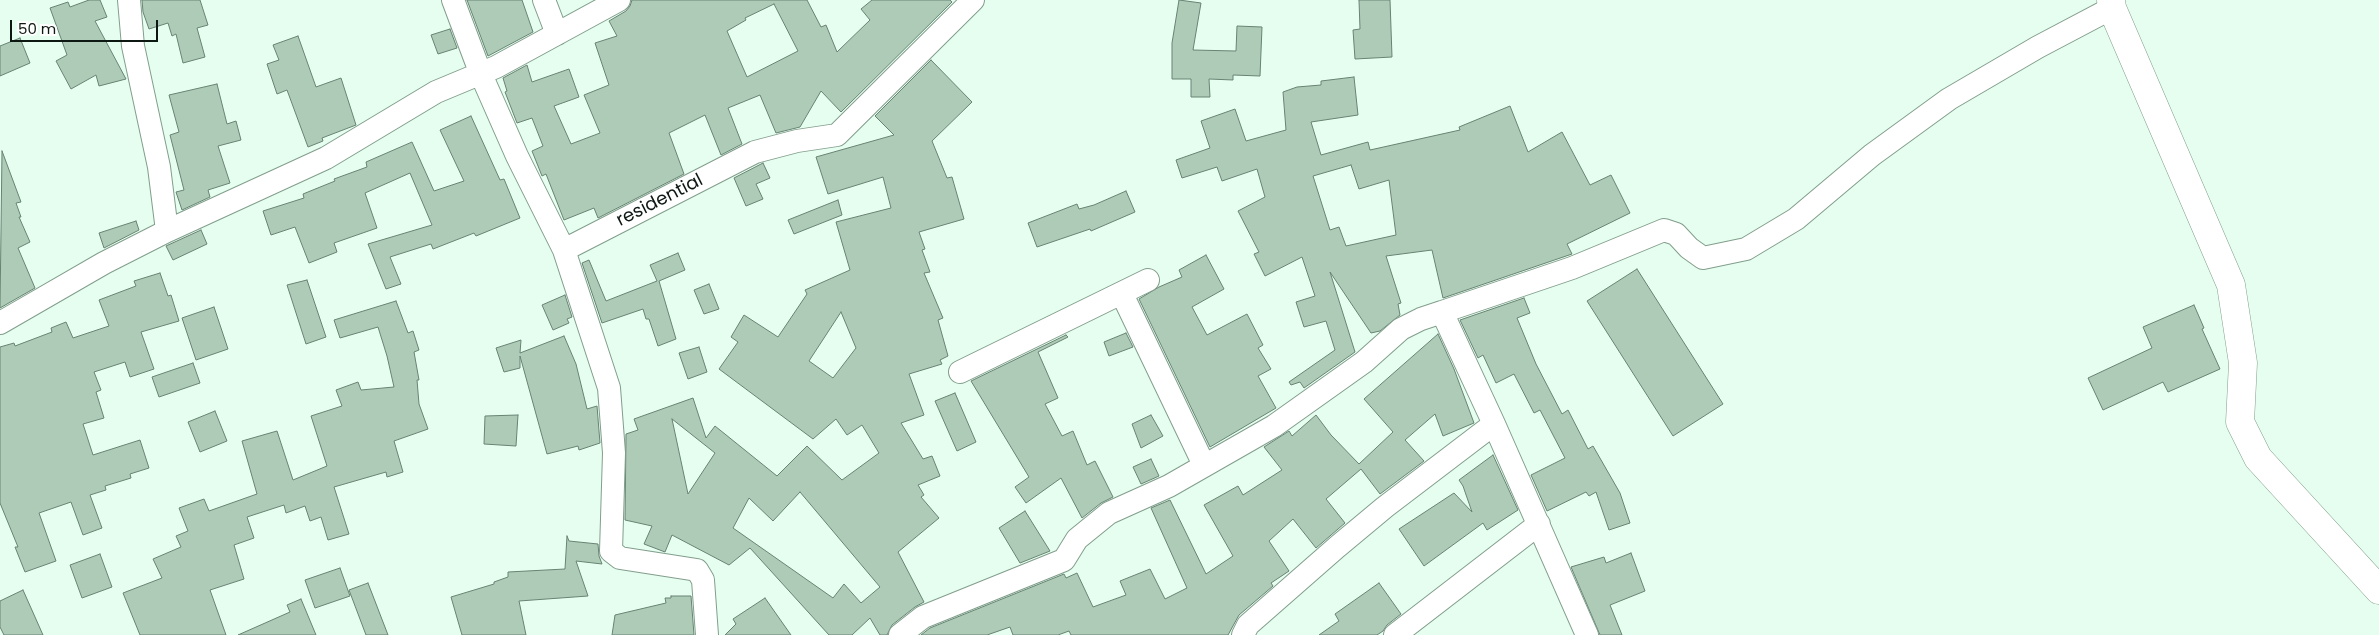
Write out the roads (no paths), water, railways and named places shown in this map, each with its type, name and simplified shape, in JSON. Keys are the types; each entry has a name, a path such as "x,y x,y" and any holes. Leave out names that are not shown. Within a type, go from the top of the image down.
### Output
{"street":[{"path":"129,0 133,46 159,167 167,231"},
{"path":"544,0 557,34"},
{"path":"0,323 104,263 167,231 326,158 429,96 480,72 496,67 619,0"},
{"name":"residential","path":"564,250 755,152 796,141 837,135 973,0"},
{"path":"455,1 480,72 517,156 564,250 609,388 614,453 611,550 620,558 697,570 703,580 707,635"},
{"path":"900,635 923,617 1064,560 1077,539 1109,514 1169,486 1274,426 1364,362 1400,330 1421,319 1572,268 1664,230 1676,234 1702,258 1746,249 1796,219 1872,155 1948,99 2112,4 2231,285 2243,364 2240,422 2258,458 2379,590"},
{"path":"960,372 1148,280"},
{"path":"1122,294 1204,465"},
{"path":"1442,312 1539,524 1587,635"},
{"path":"1243,635 1248,625 1336,547 1385,506 1494,424"},
{"path":"1395,635 1539,524"}]}
